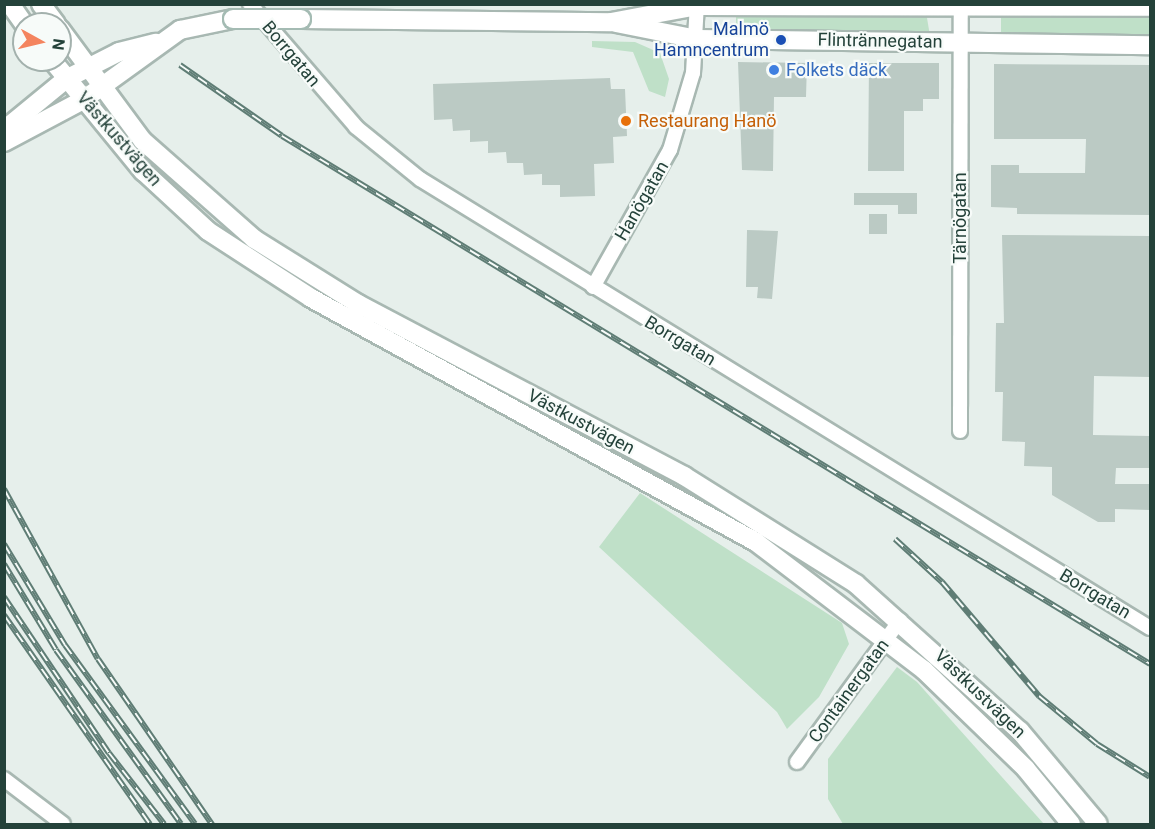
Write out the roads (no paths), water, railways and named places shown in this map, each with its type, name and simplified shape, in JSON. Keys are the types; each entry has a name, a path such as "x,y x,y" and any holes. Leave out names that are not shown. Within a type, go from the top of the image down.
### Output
{"main road":[{"name":"Flintrännegatan","path":"611,22 697,5 1150,7"},
{"name":"Flintrännegatan","path":"25,123 66,79 88,68 159,42 202,21 232,19 611,22 697,39 1150,45"},
{"name":"Flintrännegatan","path":"25,123 83,100 159,42"},
{"name":"Västkustvägen","path":"72,46 102,87 167,167 293,267 703,488 790,538 900,620 1020,731 1098,825"},
{"name":"Västkustvägen","path":"61,72 143,171 207,231 259,268 720,520 887,638 1026,769 1071,825"},
{"path":"4,130 25,123"},
{"path":"4,142 25,123"}],"street":[{"name":"Borrgatan","path":"250,4 356,127 420,179 592,287 1150,628"},
{"name":"Hanögatan","path":"592,287 661,171 693,73 697,39 697,5"},
{"name":"Tärnögatan","path":"960,431 961,5"},
{"name":"Containergatan","path":"796,762 900,620"},
{"path":"4,779 63,825"}],"railway":[{"path":"180,65 282,136 1150,664"},
{"path":"4,489 98,659 212,824"},
{"path":"895,539 942,582 1039,696 1097,744 1150,777"},
{"path":"4,544 65,645 195,824"},
{"path":"4,564 56,650 181,824"},
{"path":"4,597 109,753 164,824"},
{"path":"4,615 150,824"}],"place":[{"name":"Malmö Hamncentrum","path":"781,40"},
{"name":"Folkets däck","path":"774,70"},
{"name":"Restaurang Hanö","path":"626,121"}]}
